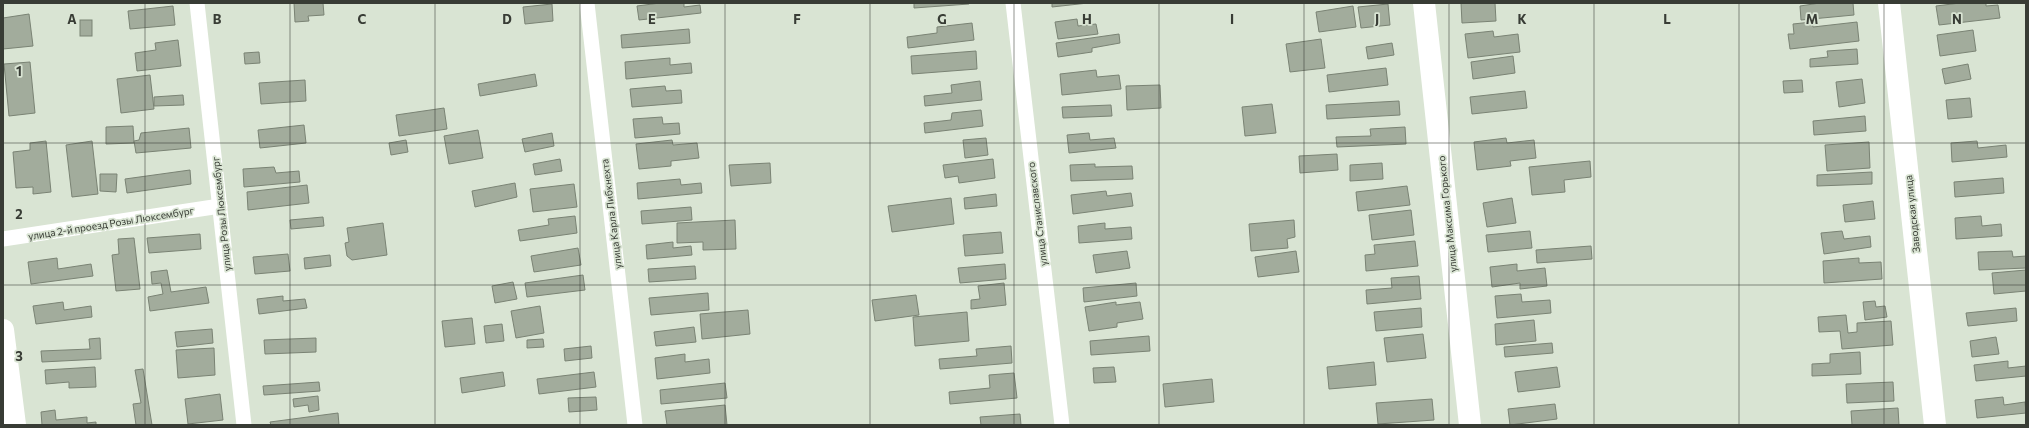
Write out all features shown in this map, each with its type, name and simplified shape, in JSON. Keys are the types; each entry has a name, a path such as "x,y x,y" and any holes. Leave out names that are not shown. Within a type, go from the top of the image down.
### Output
{"main road":[{"name":"улица Максима Горького","path":"1424,3 1470,425"},
{"name":"Заводская улица","path":"1889,3 1935,425"},
{"path":"3,330 15,425"}],"street":[{"name":"улица Розы Люксембург","path":"197,3 244,425"},
{"name":"улица Карла Либкнехта","path":"587,3 635,425"},
{"name":"улица Станиславского","path":"1013,3 1062,425"},
{"name":"улица 2-й проезд Розы Люксембург","path":"3,239 220,206"}],"building":[{"path":"294,3 323,3 324,15 308,16 309,21 295,22"},
{"path":"660,3 684,3 684,7 700,5 701,13 639,20 637,6"},
{"path":"914,3 969,3 969,4 914,8"},
{"path":"1052,3 1088,3 1052,7"},
{"path":"1461,3 1495,3 1496,21 1462,23"},
{"path":"1820,3 1853,3 1854,15 1801,20 1800,6"},
{"path":"1960,3 1986,3 1986,6 1998,5 2000,18 1939,25 1936,6"},
{"path":"552,4 553,21 525,24 523,7"},
{"path":"1388,4 1390,25 1361,28 1358,7"},
{"path":"173,6 175,25 130,29 128,11"},
{"path":"1353,6 1356,27 1319,32 1316,12"},
{"path":"29,14 33,46 3,49 3,18"},
{"path":"1077,19 1078,26 1096,24 1098,34 1058,39 1055,22"},
{"path":"80,20 92,20 92,36 80,36"},
{"path":"1812,22 1813,27 1857,22 1859,41 1790,49 1788,34 1794,34 1793,24"},
{"path":"972,23 974,40 908,48 907,37 937,33 937,27"},
{"path":"689,29 690,43 622,48 621,35"},
{"path":"1973,30 1976,51 1940,56 1937,35"},
{"path":"1493,31 1494,37 1518,34 1520,52 1468,58 1465,34"},
{"path":"1119,34 1120,43 1092,48 1092,52 1058,57 1056,43"},
{"path":"1321,39 1325,68 1290,72 1286,44"},
{"path":"178,40 181,66 137,71 135,53 156,50 155,43"},
{"path":"1392,43 1394,55 1368,59 1366,47"},
{"path":"1857,49 1858,64 1810,67 1810,59 1828,57 1827,51"},
{"path":"976,51 977,69 912,74 911,56"},
{"path":"259,52 260,63 245,64 244,53"},
{"path":"1513,56 1515,73 1473,79 1471,62"},
{"path":"670,58 670,65 691,63 692,73 626,79 625,62"},
{"path":"30,62 35,113 9,116 4,64"},
{"path":"1968,64 1971,79 1945,84 1942,69"},
{"path":"1386,68 1388,85 1329,92 1327,75"},
{"path":"1096,70 1097,77 1119,75 1121,89 1062,95 1060,74"},
{"path":"535,74 537,86 480,96 478,84"},
{"path":"150,75 154,109 121,113 117,79"},
{"path":"1862,79 1865,103 1839,107 1836,82"},
{"path":"305,80 306,101 261,104 259,83"},
{"path":"1802,80 1803,92 1784,93 1783,81"},
{"path":"980,81 982,100 925,106 924,96 952,93 951,85"},
{"path":"1160,85 1161,108 1127,110 1126,86"},
{"path":"665,86 666,91 681,90 682,103 632,107 630,89"},
{"path":"1525,91 1527,108 1472,114 1470,97"},
{"path":"183,95 184,105 154,106 154,97"},
{"path":"1970,98 1972,117 1948,119 1946,100"},
{"path":"1399,101 1400,115 1327,119 1326,105"},
{"path":"1272,104 1276,133 1245,136 1242,107"},
{"path":"1111,105 1112,116 1063,118 1062,107"},
{"path":"444,108 447,129 399,136 396,115"},
{"path":"981,110 983,126 925,133 924,123 951,120 952,113"},
{"path":"1865,116 1866,131 1814,135 1813,121"},
{"path":"662,117 663,124 679,123 680,134 635,138 633,119"},
{"path":"304,125 306,143 260,148 258,130"},
{"path":"133,126 134,143 106,144 106,127"},
{"path":"1405,127 1406,144 1337,147 1336,137 1371,136 1370,129"},
{"path":"189,128 191,148 136,153 134,141 139,140 141,133"},
{"path":"478,130 483,158 449,164 444,136"},
{"path":"552,133 554,146 525,152 522,139"},
{"path":"1089,133 1090,140 1114,138 1116,148 1069,153 1067,135"},
{"path":"986,138 988,155 965,158 963,140"},
{"path":"1506,138 1507,143 1534,140 1536,158 1510,161 1511,166 1477,170 1474,142"},
{"path":"406,140 408,152 391,155 389,143"},
{"path":"672,140 673,145 697,143 699,158 671,161 671,166 639,169 636,144"},
{"path":"46,141 51,192 33,194 33,187 16,188 13,152 30,150 30,143"},
{"path":"92,141 98,194 72,197 66,145"},
{"path":"1977,141 1978,148 2006,145 2007,157 1952,162 1951,143"},
{"path":"1869,142 1870,168 1827,171 1825,145"},
{"path":"1337,154 1338,170 1300,173 1299,156"},
{"path":"560,159 562,171 535,175 533,164"},
{"path":"993,159 995,178 959,183 958,176 945,178 943,165"},
{"path":"1590,161 1591,177 1564,180 1565,192 1532,195 1529,167"},
{"path":"770,163 771,183 731,186 729,165"},
{"path":"1382,163 1383,179 1350,181 1350,165"},
{"path":"1095,164 1095,167 1132,166 1133,179 1071,181 1070,165"},
{"path":"274,167 276,173 299,171 300,182 244,187 243,169"},
{"path":"190,170 191,184 127,193 125,179"},
{"path":"1872,172 1872,184 1817,186 1817,175"},
{"path":"100,174 117,174 116,192 100,191"},
{"path":"2003,178 2004,193 1955,197 1954,182"},
{"path":"680,179 681,185 701,183 702,193 638,199 637,183"},
{"path":"515,183 517,197 475,207 472,191"},
{"path":"574,184 577,207 533,212 530,189"},
{"path":"307,185 309,203 248,210 247,192"},
{"path":"1407,186 1410,205 1358,211 1356,192"},
{"path":"1106,191 1107,196 1131,193 1133,206 1073,214 1071,195"},
{"path":"996,194 997,206 965,209 964,198"},
{"path":"951,198 954,224 892,232 888,206"},
{"path":"1512,198 1516,223 1487,227 1483,203"},
{"path":"1873,201 1875,219 1845,222 1843,205"},
{"path":"691,207 692,220 642,224 641,211"},
{"path":"1411,210 1414,235 1372,240 1369,215"},
{"path":"575,216 577,233 520,241 518,230 549,225 548,219"},
{"path":"1981,216 1982,226 2001,224 2002,236 1956,239 1955,218"},
{"path":"323,217 324,226 291,229 290,220"},
{"path":"735,220 736,249 703,250 703,242 677,243 677,223"},
{"path":"1294,220 1295,237 1287,239 1288,248 1251,251 1249,224"},
{"path":"383,223 387,255 352,260 347,256 345,243 349,242 347,228"},
{"path":"1105,223 1105,229 1131,227 1132,239 1079,243 1078,226"},
{"path":"1530,231 1532,248 1488,252 1486,235"},
{"path":"1842,231 1844,239 1870,236 1871,247 1824,254 1821,233"},
{"path":"1001,232 1003,253 965,256 963,235"},
{"path":"200,234 201,249 149,253 147,238"},
{"path":"134,238 140,289 116,291 112,255 119,254 118,239"},
{"path":"1415,241 1418,266 1366,271 1365,255 1375,254 1374,245"},
{"path":"673,242 673,248 691,246 692,255 647,259 646,245"},
{"path":"1591,246 1592,259 1537,263 1536,250"},
{"path":"578,248 581,265 534,272 531,256"},
{"path":"1127,251 1130,268 1096,273 1093,255"},
{"path":"1296,251 1299,272 1258,277 1255,257"},
{"path":"2012,251 2013,257 2026,256 2026,268 1979,270 1978,252"},
{"path":"288,254 290,271 255,274 253,257"},
{"path":"330,255 331,266 305,269 304,258"},
{"path":"57,258 58,269 91,264 93,276 31,284 28,262"},
{"path":"1859,258 1859,263 1881,262 1882,279 1824,283 1823,261"},
{"path":"1005,264 1006,279 960,283 958,268"},
{"path":"1517,264 1517,271 1545,268 1547,286 1520,289 1520,283 1492,287 1490,267"},
{"path":"695,266 696,279 649,282 648,269"},
{"path":"167,270 171,292 206,287 209,303 150,311 148,297 163,294 161,283 152,284 151,272"},
{"path":"2026,270 2026,291 1994,294 1992,273"},
{"path":"583,275 585,290 527,297 525,283"},
{"path":"1419,276 1421,299 1367,304 1366,290 1392,288 1391,278"},
{"path":"513,282 517,299 495,303 492,286"},
{"path":"1004,283 1006,305 971,309 971,300 980,299 978,286"},
{"path":"1136,283 1137,296 1084,302 1083,288"},
{"path":"708,293 709,310 651,315 649,298"},
{"path":"1521,294 1522,302 1550,300 1551,313 1497,318 1495,296"},
{"path":"916,295 919,315 875,321 872,300"},
{"path":"283,296 283,301 305,299 307,308 259,314 257,299"},
{"path":"1875,301 1876,307 1885,306 1887,317 1865,320 1863,302"},
{"path":"63,302 64,310 91,306 92,317 36,324 33,306"},
{"path":"1116,302 1116,305 1140,302 1143,319 1117,323 1117,327 1089,331 1085,307"},
{"path":"540,306 544,333 516,338 511,311"},
{"path":"1421,308 1422,327 1376,331 1374,312"},
{"path":"2016,308 2017,321 1968,326 1966,313"},
{"path":"748,310 750,334 702,339 700,314"},
{"path":"967,312 969,341 915,346 913,317"},
{"path":"1846,315 1848,333 1857,332 1857,323 1891,321 1893,345 1842,349 1840,331 1819,332 1818,317"},
{"path":"472,318 475,344 445,347 442,321"},
{"path":"1534,320 1536,341 1496,345 1495,324"},
{"path":"502,324 504,341 486,343 484,326"},
{"path":"694,327 696,342 656,346 654,332"},
{"path":"212,329 213,343 177,347 175,332"},
{"path":"1423,334 1426,358 1387,362 1384,338"},
{"path":"1149,336 1150,351 1091,355 1090,341"},
{"path":"1996,337 1999,354 1972,357 1970,341"},
{"path":"100,338 101,359 42,362 41,351 90,349 89,339"},
{"path":"316,338 316,352 265,354 264,340"},
{"path":"543,339 544,347 527,348 527,340"},
{"path":"1552,343 1553,353 1505,357 1504,347"},
{"path":"591,346 592,358 565,361 564,349"},
{"path":"1011,346 1012,363 940,369 939,359 977,356 976,349"},
{"path":"214,348 215,375 178,378 176,350"},
{"path":"1860,352 1861,374 1812,376 1812,364 1830,363 1830,354"},
{"path":"685,354 685,362 709,359 710,373 657,379 655,358"},
{"path":"2008,361 2008,368 2026,366 2026,376 1976,381 1974,365"},
{"path":"1374,362 1376,385 1329,389 1327,367"},
{"path":"95,367 96,387 69,388 69,382 46,384 45,370"},
{"path":"1114,367 1116,382 1094,383 1093,368"},
{"path":"1557,367 1560,387 1518,392 1515,372"},
{"path":"143,369 152,425 136,425 133,404 141,403 135,370"},
{"path":"503,372 505,386 462,393 460,378"},
{"path":"594,372 596,387 539,394 537,379"},
{"path":"1014,373 1017,398 950,404 949,392 990,388 989,375"},
{"path":"1212,379 1214,402 1165,407 1163,384"},
{"path":"319,382 320,391 264,395 263,386"},
{"path":"1893,382 1894,401 1847,403 1846,384"},
{"path":"725,383 727,398 661,404 660,390"},
{"path":"220,394 223,420 188,424 185,399"},
{"path":"318,396 319,410 309,412 308,405 294,407 293,399"},
{"path":"596,397 597,410 569,412 568,398"},
{"path":"2003,397 2004,405 2025,402 2026,413 1977,418 1975,400"},
{"path":"1432,399 1434,420 1378,424 1376,403"},
{"path":"1555,404 1557,419 1510,425 1508,409"},
{"path":"725,405 727,425 667,425 665,411"},
{"path":"1898,408 1899,425 1852,425 1851,411"},
{"path":"55,410 56,420 87,417 87,423 96,422 96,425 42,425 41,412"},
{"path":"338,413 339,425 271,425 270,422"},
{"path":"1020,414 1021,425 981,425 980,417"}]}
